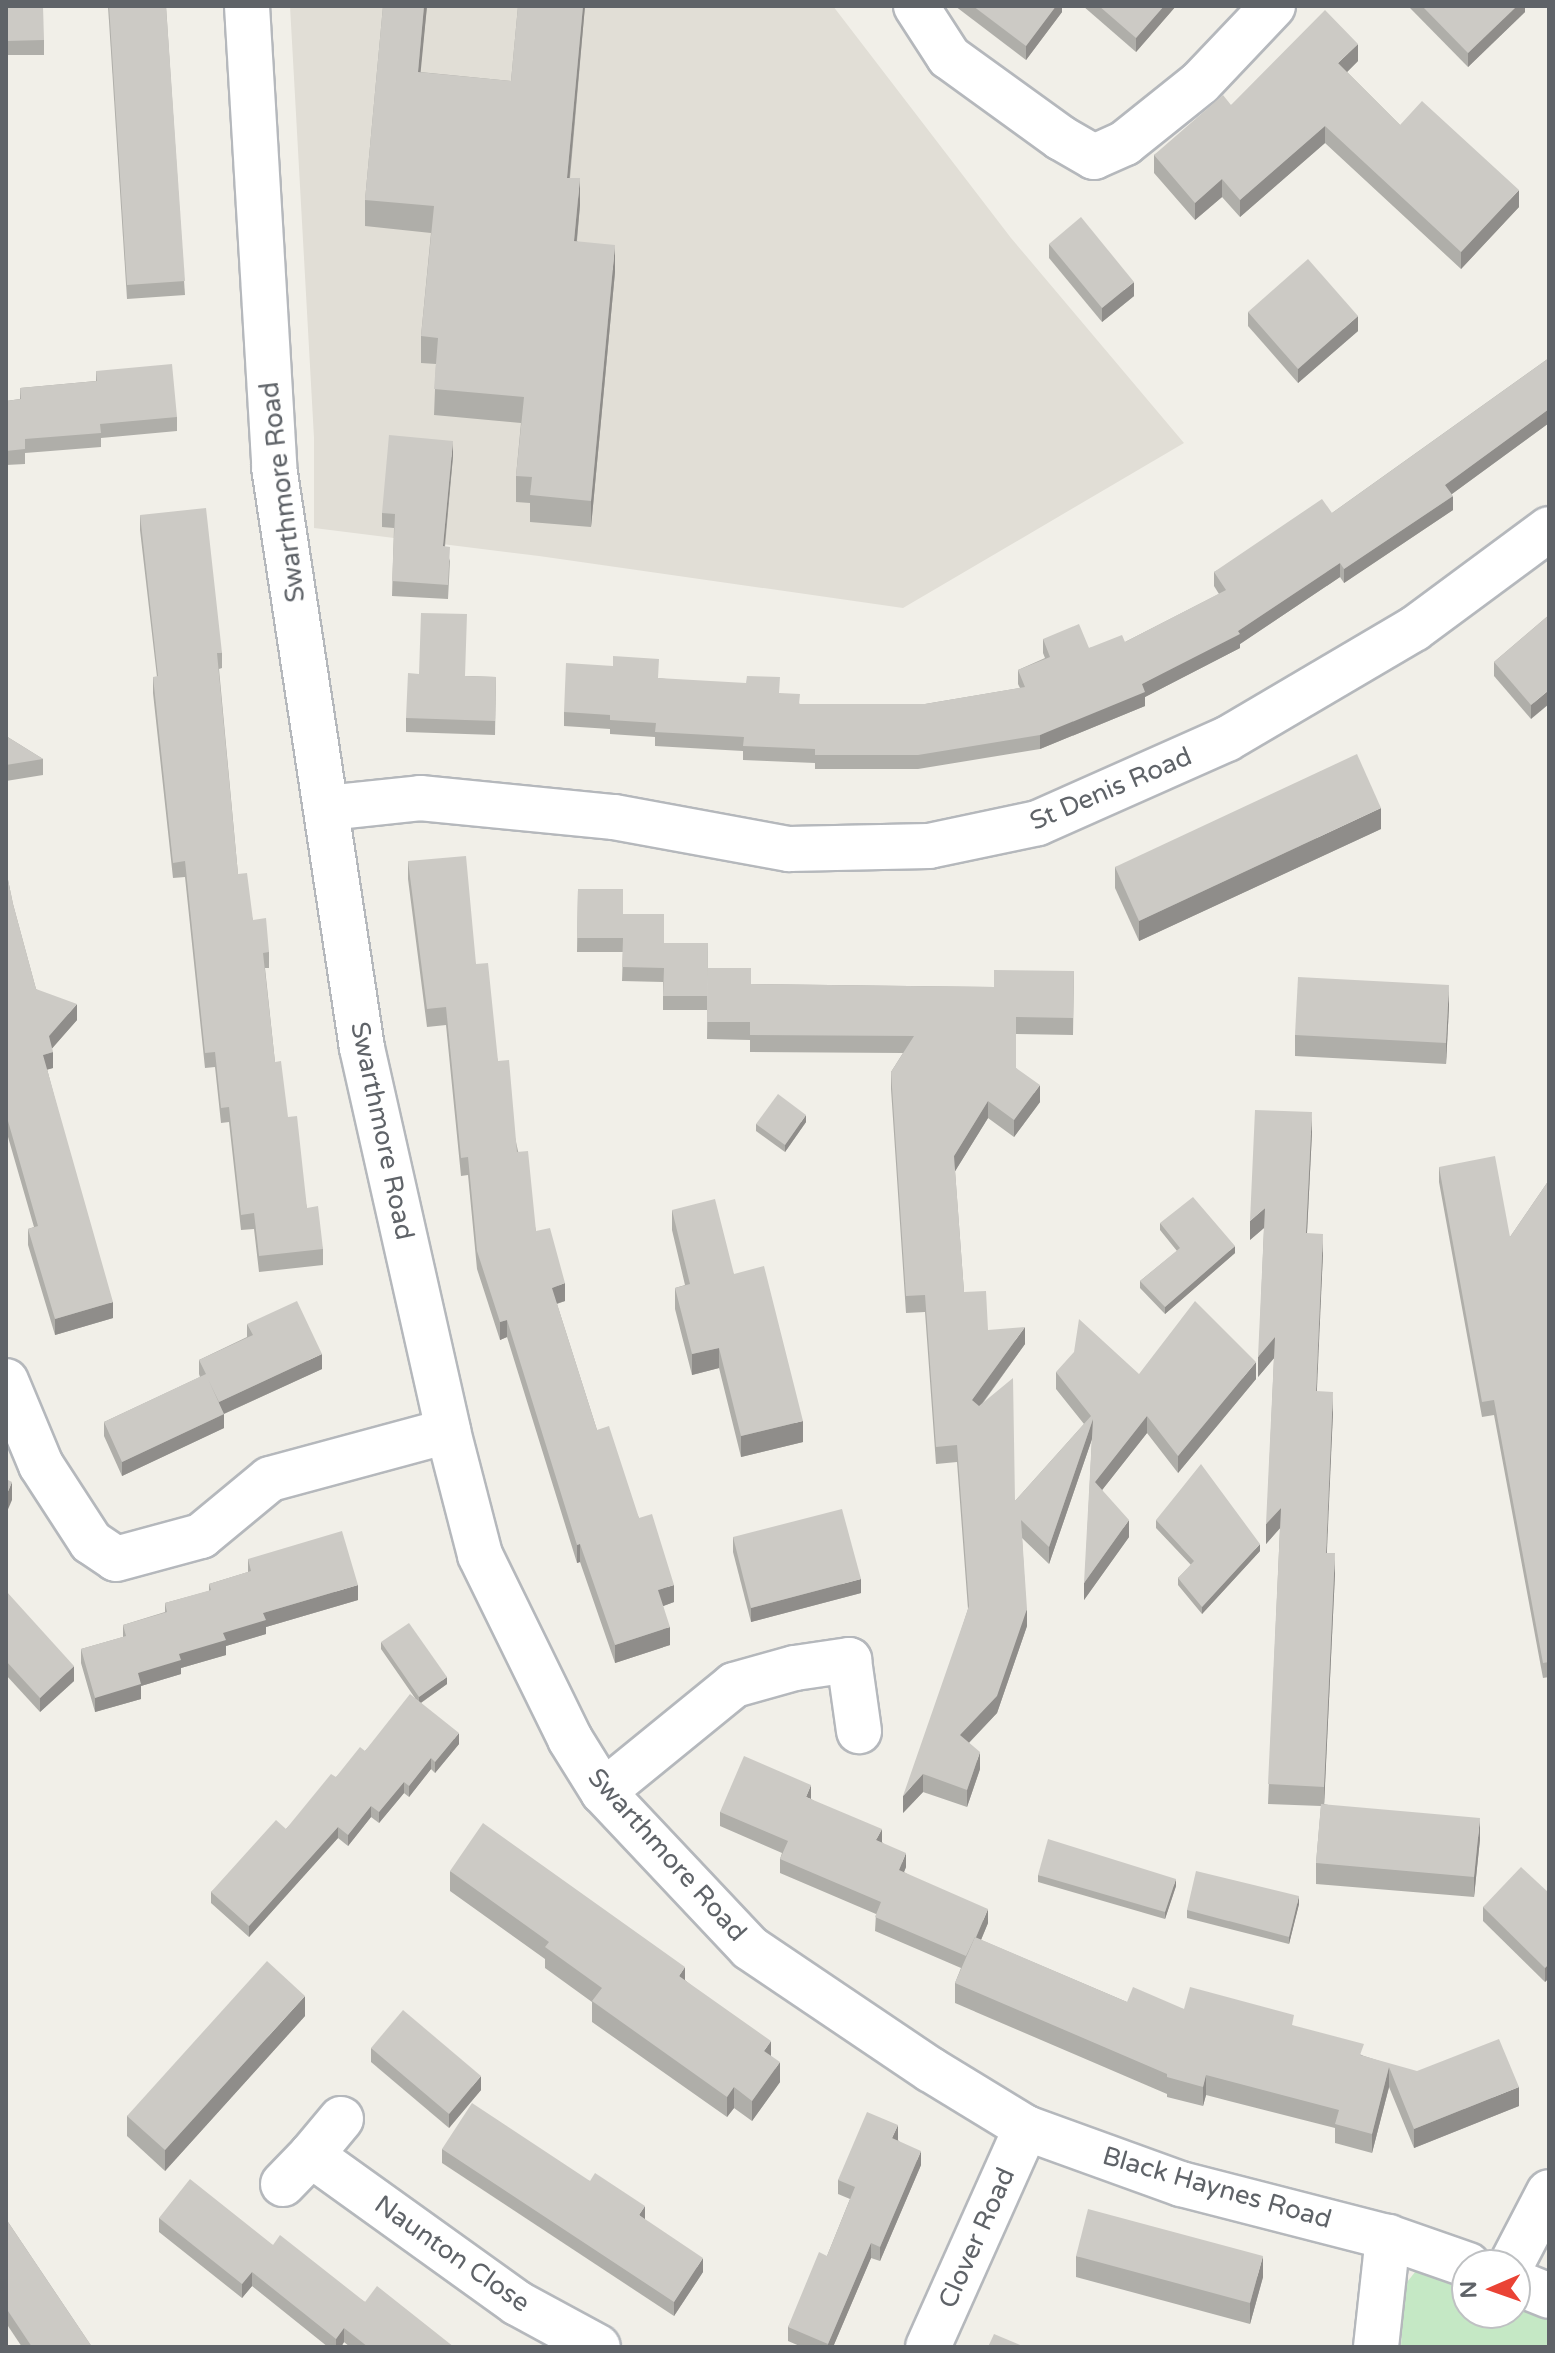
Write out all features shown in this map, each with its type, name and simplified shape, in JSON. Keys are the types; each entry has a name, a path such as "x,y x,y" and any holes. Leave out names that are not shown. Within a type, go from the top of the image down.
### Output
{"street":[{"name":"Swarthmore Road","path":"247,6 274,467 362,1048 448,1431 480,1555 570,1739 603,1792 750,1948 931,2070"},
{"path":"916,6 949,57 1061,138 1094,157 1125,143 1200,83 1273,6"},
{"name":"St Denis Road","path":"327,808 420,798 614,817 789,849 929,846 1038,823 1227,739 1414,629 1549,529"},
{"path":"6,1381 41,1465 91,1542 116,1559 201,1536 270,1479 448,1431"},
{"path":"603,1792 734,1685 795,1668 849,1660 859,1731"},
{"name":"Black Haynes Road","path":"931,2070 1026,2128 1181,2184 1388,2237 1451,2259"},
{"name":"Naunton Close","path":"341,2119 297,2169 517,2303 598,2347"},
{"name":"Clover Road","path":"928,2347 1026,2128"},
{"path":"1519,2249 1549,2192"},
{"path":"1376,2347 1388,2237"}],"shaded area":[{"path":"290,6 833,6 1011,238 1184,443 903,608 539,556 314,528 314,438"}],"green space":[{"path":"1419,2267 1451,2279 1451,2329 1531,2329 1531,2310 1549,2317 1549,2347 1401,2347 1404,2286"}],"building":[{"path":"6,6 43,6 44,40 6,41"},
{"path":"109,6 166,6 185,281 127,285"},
{"path":"383,6 424,6 418,72 511,81 518,6 583,6 567,178 580,178 574,241 615,245 591,501 530,495 532,477 516,476 524,397 434,389 438,338 421,336 434,206 365,200"},
{"path":"973,6 1056,6 1026,46"},
{"path":"1099,6 1164,6 1136,38"},
{"path":"1422,6 1517,6 1468,53"},
{"path":"1325,10 1358,44 1338,63 1400,125 1422,101 1519,190 1461,252 1325,126 1240,200 1222,179 1195,203 1154,155 1223,95 1231,105"},
{"path":"1081,217 1134,282 1102,308 1049,244"},
{"path":"1308,259 1358,316 1298,369 1248,312"},
{"path":"1549,358 1549,409 1445,485 1453,496 1344,569 1340,563 1238,631 1240,634 1142,684 1145,692 1040,735 918,755 815,755 815,749 743,746 744,737 655,732 656,723 610,720 610,715 564,712 566,663 613,666 613,656 659,659 658,678 746,683 747,676 780,677 779,693 800,694 799,704 925,704 1025,687 1018,670 1050,657 1043,639 1079,624 1089,648 1122,635 1125,642 1226,590 1214,572 1322,499 1332,513"},
{"path":"172,364 177,417 100,424 101,433 25,439 25,449 6,451 6,401 21,399 20,388 97,381 96,371"},
{"path":"389,435 453,441 443,546 450,547 448,585 392,581 395,514 382,513"},
{"path":"206,508 222,653 217,653 238,874 247,873 253,920 266,918 269,952 263,953 275,1062 281,1061 288,1117 297,1116 307,1208 318,1206 323,1249 259,1256 254,1213 241,1215 229,1107 221,1108 215,1052 205,1053 185,861 173,863 153,677 158,676 140,515"},
{"path":"421,613 467,614 465,676 496,677 495,721 406,718 408,673 419,674"},
{"path":"1549,615 1549,690 1531,705 1494,662"},
{"path":"6,736 43,759 6,765"},
{"path":"1357,754 1381,808 1139,921 1115,867"},
{"path":"466,856 476,964 488,963 498,1061 509,1060 517,1152 528,1151 536,1231 550,1228 565,1283 552,1288 597,1430 609,1426 639,1518 652,1514 674,1585 658,1590 670,1627 615,1645 580,1544 577,1545 507,1320 500,1322 477,1251 468,1157 461,1158 446,1007 427,1009 408,861"},
{"path":"6,870 36,989 77,1004 49,1036 53,1052 43,1055 113,1302 55,1319 28,1229 38,1226 6,1114"},
{"path":"578,889 623,889 623,914 664,914 664,943 708,943 707,996 663,996 664,968 622,967 623,938 577,938"},
{"path":"708,968 751,968 751,984 994,987 994,970 1074,971 1073,1018 1016,1017 1016,1068 1040,1085 1014,1120 988,1101 954,1156 964,1292 986,1291 988,1330 1025,1327 972,1400 979,1406 1013,1378 1015,1501 1091,1416 1056,1372 1074,1352 1079,1319 1139,1374 1195,1301 1256,1362 1178,1456 1147,1416 1095,1482 1129,1520 1084,1583 1093,1419 1049,1547 1021,1520 1027,1609 997,1696 960,1735 980,1752 967,1790 923,1774 903,1796 969,1606 957,1445 936,1447 925,1295 906,1296 891,1072 914,1036 750,1035 750,1022 707,1022"},
{"path":"1298,977 1449,985 1446,1043 1295,1035"},
{"path":"778,1094 806,1115 785,1145 756,1124"},
{"path":"1255,1110 1312,1112 1306,1233 1323,1234 1316,1391 1333,1392 1326,1553 1335,1553 1324,1787 1268,1784 1281,1508 1266,1524 1275,1337 1258,1357 1265,1208 1250,1221"},
{"path":"1495,1156 1510,1237 1549,1180 1549,1662 1543,1663 1494,1400 1482,1402 1439,1167"},
{"path":"1193,1197 1235,1246 1165,1307 1140,1281 1180,1248 1160,1223"},
{"path":"715,1199 734,1274 764,1266 803,1421 741,1436 719,1348 692,1354 675,1288 690,1284 672,1210"},
{"path":"297,1301 322,1354 219,1402 208,1379 224,1414 122,1462 104,1422 206,1374 199,1360 253,1335 247,1324"},
{"path":"1201,1464 1260,1544 1202,1607 1178,1578 1194,1561 1156,1520"},
{"path":"6,1479 12,1482 6,1496"},
{"path":"842,1509 861,1579 751,1608 733,1537"},
{"path":"342,1531 358,1585 263,1613 266,1620 223,1633 226,1640 179,1654 181,1660 138,1673 141,1684 95,1698 81,1649 126,1636 123,1625 167,1612 165,1603 211,1590 209,1584 251,1571 248,1559"},
{"path":"6,1591 74,1666 40,1698 6,1661"},
{"path":"409,1623 447,1677 419,1697 381,1642"},
{"path":"410,1694 459,1733 435,1762 431,1758 409,1786 404,1782 379,1812 371,1806 348,1835 338,1827 249,1926 211,1892 276,1820 286,1829 331,1774 336,1777 360,1747 365,1751"},
{"path":"744,1756 811,1785 806,1797 882,1829 876,1840 906,1853 899,1870 988,1909 966,1956 875,1917 881,1902 780,1859 788,1841 720,1812"},
{"path":"1321,1804 1480,1818 1474,1877 1316,1863"},
{"path":"483,1823 685,1967 679,1976 771,2041 764,2051 780,2062 752,2101 734,2087 727,2097 592,2001 602,1988 545,1947 549,1942 450,1871"},
{"path":"1048,1839 1176,1879 1165,1912 1038,1875"},
{"path":"1521,1867 1549,1893 1549,1964 1545,1968 1483,1907"},
{"path":"1196,1871 1299,1896 1289,1937 1187,1910"},
{"path":"975,1937 1127,2002 1133,1987 1184,2009 1190,1987 1294,2015 1292,2025 1364,2044 1360,2055 1417,2071 1499,2039 1519,2087 1414,2129 1389,2067 1372,2134 1335,2124 1339,2110 1206,2075 1203,2087 1167,2077 1167,2074 955,1983"},
{"path":"267,1961 305,1996 165,2150 127,2116"},
{"path":"403,2010 481,2076 449,2114 371,2048"},
{"path":"472,2103 590,2181 595,2173 645,2206 639,2215 703,2258 674,2302 442,2149"},
{"path":"867,2112 898,2125 892,2138 921,2151 880,2247 871,2243 828,2344 788,2327 819,2252 827,2256 855,2187 838,2180"},
{"path":"190,2179 273,2245 280,2235 365,2302 377,2286 454,2347 368,2347 344,2328 336,2339 252,2272 242,2284 159,2218"},
{"path":"1088,2209 1263,2256 1250,2303 1076,2256"},
{"path":"6,2219 92,2347 32,2347 6,2308"},
{"path":"994,2334 1025,2347 988,2347"}]}
